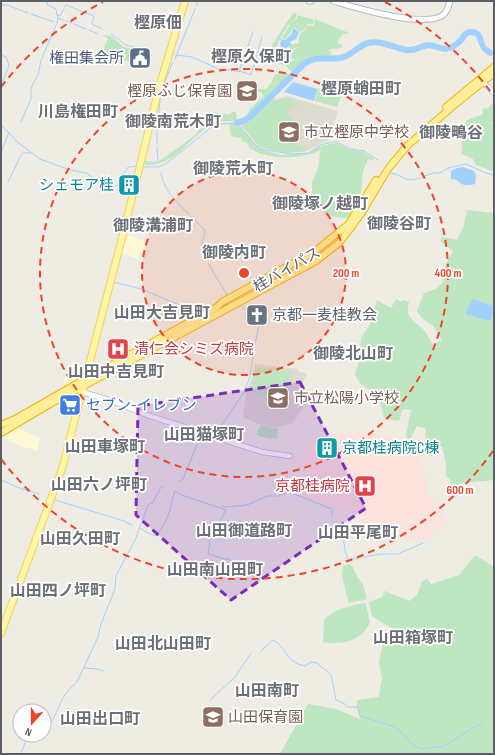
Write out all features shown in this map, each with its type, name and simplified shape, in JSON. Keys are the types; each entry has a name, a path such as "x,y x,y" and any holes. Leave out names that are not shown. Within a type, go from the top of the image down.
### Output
{"highway":[{"name":"桂バイパス","path":"227,304 327,248 351,224 378,176 399,149 443,109 481,80 494,67"},
{"name":"桂バイパス","path":"481,80 494,73"},
{"path":"3,427 222,302 310,255 351,224"},
{"path":"1,433 50,404 83,389 316,261 339,243 351,224"}],"main road":[{"path":"1,633 60,475 160,84 185,1"},
{"path":"333,1 374,13 419,20 434,19 445,13 450,1"}],"street":[{"path":"481,80 494,93"},
{"path":"83,389 147,414 262,452 290,456"}],"highlighted area":[{"path":"300,382 366,508 231,600 136,515 138,406"}],"shaded area":[{"name":"市立樫原中学校","path":"286,96 338,111 328,141 321,143 308,151 288,153 260,148 258,146 239,123 247,121 273,97 277,99"},
{"path":"127,235 146,241 138,259 121,253"},
{"path":"72,363 86,366 83,377 68,385 63,383"},
{"name":"市立松陽小学校","path":"255,364 298,369 298,371 307,374 302,384 302,393 311,396 293,423 279,427 267,428 266,425 258,424 243,417 245,394 251,380"},
{"path":"18,428 40,438 37,451 4,439 8,432"},
{"name":"京都桂病院","path":"358,432 371,433 416,444 418,446 427,494 446,518 428,539 393,539 362,535 362,513 334,508 297,495 300,485 305,486 308,470 292,464 292,459 293,455 305,459 308,449 305,448 310,435 316,436"}],"green space":[{"path":"293,13 296,13 296,18 284,32 279,42 275,63 271,61 272,45"},
{"path":"297,15 314,20 313,24 307,24 304,30 300,32 295,28 292,29 286,39 282,38 292,21 297,19"},
{"path":"315,19 349,33 343,34 338,40 338,43 343,47 329,50 331,54 330,57 310,57 292,72 286,66 277,63 276,56 278,59 281,59 282,57 284,60 295,61 302,54 295,60 292,59 291,53 299,46 291,52 288,50 291,46 298,43 300,34 305,30 307,25 314,26"},
{"path":"107,35 112,37 124,47 136,51 137,60 116,60 102,54 108,38 103,36"},
{"path":"281,70 287,73 289,77 251,114 247,114 250,109 264,96 261,92 256,92 259,89 266,89 275,75"},
{"path":"319,88 341,96 337,107 315,101"},
{"path":"286,98 294,100 293,104 297,106 296,108 290,107 287,116 294,119 293,123 295,124 289,143 306,148 304,151 288,153 261,147 242,126 268,102"},
{"path":"494,104 494,122 485,125 494,123 494,170 492,171 476,165 473,159 462,154 461,135 467,135 466,121 482,115 484,108 488,109 490,105"},
{"path":"213,112 230,115 232,112 236,112 237,121 213,124 196,136 182,150 166,161 145,165 145,161 154,162 161,160 194,136 205,124 214,119"},
{"path":"229,124 237,124 260,149 282,155 309,153 320,146 337,143 348,149 363,152 373,158 374,161 368,159 363,172 360,200 348,219 330,216 320,210 312,210 312,182 318,168 320,152 322,149 307,155 288,157 278,157 258,153 251,149 247,143 242,141 241,138 231,136"},
{"path":"467,210 494,213 494,480 461,483 452,491 449,489 451,480 446,476 446,464 442,446 425,443 426,429 417,426 411,438 408,439 406,436 411,410 403,409 399,421 384,418 379,399 372,391 360,384 355,374 360,358 361,340 370,324 377,300 391,308 396,299 401,302 402,300 409,302 409,316 425,331 433,345 442,340 434,327 421,317 417,311 424,293 436,289 443,282 441,273 453,251 440,241 442,237 457,240 464,226"},
{"path":"257,367 288,370 288,372 291,372 288,401 267,399 267,394 248,391 254,380"},
{"path":"261,425 266,426 267,428 278,428 277,439 256,435"},
{"path":"475,555 494,567 494,754 280,754 308,704 336,709 360,719 357,700 379,697 382,678 379,662 383,643 395,641 397,632 372,616 369,602 382,597 385,591 409,601 417,595 422,582 427,578 431,584 459,575"},
{"path":"349,564 352,566 363,585 367,599 349,603 342,576 343,566"},
{"path":"364,603 366,604 370,622 362,634 344,642 323,642 324,619 338,610"}],"water":[{"path":"293,29 299,32 296,39 290,42 292,45 287,47 287,50 290,52 291,59 284,60 283,57 281,59 279,58 277,52 281,46 280,39 286,40 291,35"},
{"path":"293,82 318,89 314,101 284,92"},
{"path":"463,167 474,171 476,176 475,184 465,185 457,180 451,179 451,171"},
{"path":"474,299 489,305 494,304 491,320 489,321 465,314 472,300"}],"waterway":[{"path":"21,122 31,99 31,88 38,75 41,60 58,19 56,9 47,4 48,1"},
{"path":"196,6 198,1"},
{"path":"1,5 7,5 28,13"},
{"path":"57,15 60,16 66,5 94,16 92,24 102,29"},
{"path":"175,59 195,9"},
{"path":"31,14 54,22"},
{"path":"58,18 63,20"},
{"path":"66,21 72,23"},
{"path":"74,24 86,29"},
{"path":"89,30 98,34"},
{"path":"239,71 253,32"},
{"path":"450,48 459,42 465,34 470,32"},
{"path":"472,32 479,36 482,45 490,53"},
{"path":"111,34 126,45 133,47"},
{"path":"176,55 192,57 219,69 240,71 251,75 262,37"},
{"path":"237,123 251,116 308,61 322,58 345,57 364,44 373,42 383,43 407,50 413,50 428,45 446,49"},
{"path":"1,55 6,57 9,65 1,87"},
{"path":"161,91 173,62"},
{"path":"158,123 160,98"},
{"path":"143,167 159,167 167,163 212,127 219,124 237,123 260,149 291,154 309,153 320,145 337,142 350,149 364,151 378,160"},
{"path":"1,125 16,141 40,159 70,170 86,173 103,184"},
{"path":"157,126 157,144"},
{"path":"1,153 9,132"},
{"path":"157,147 158,160"},
{"path":"8,182 21,155 23,153 32,153"},
{"path":"391,173 406,179 414,180 433,173 440,173 448,168 466,164 494,175"},
{"path":"109,191 117,185 127,168 138,166"},
{"path":"161,173 168,191 189,214"},
{"path":"191,216 204,229 205,232 201,247 206,259"},
{"path":"208,263 227,295"},
{"path":"114,282 141,289 187,308 194,307 198,309"},
{"path":"206,432 215,430 223,423 245,391 250,376 259,325 256,319 240,305"},
{"path":"179,482 183,479 201,435"},
{"path":"1,480 39,494"},
{"path":"52,721 64,696 78,680 98,637 101,624 115,589 116,576 136,538 148,505 153,502 163,486"},
{"path":"140,528 156,536 170,510 175,491 182,495 226,510 210,540 208,553 228,559 240,565"},
{"path":"222,506 247,505 267,496 278,496 289,492 332,509 332,518"},
{"path":"55,500 124,521 132,525"},
{"path":"343,534 345,551 348,560 380,554 398,554 423,543"},
{"path":"261,651 273,640 278,643 290,658 298,664 305,666 311,662 317,663 331,675 336,700 348,707 358,707 360,716 396,727 415,747 423,749 444,746 483,722"},
{"path":"211,699 235,677 251,653"},
{"path":"84,668 103,671"},
{"path":"21,754 25,743"}],"tunnel":[{"path":"215,311 227,304"}],"place":[{"name":"権田集会所","path":"140,58"},
{"name":"樫原ふじ保育園","path":"247,91"},
{"name":"市立樫原中学校","path":"289,132"},
{"name":"シェモア桂","path":"129,185"},
{"name":"京都一麦桂教会","path":"257,315"},
{"name":"清仁会シミズ病院","path":"118,349"},
{"name":"市立松陽小学校","path":"278,398"},
{"name":"セブン-イレブン","path":"70,405"},
{"name":"京都桂病院C棟","path":"327,448"},
{"name":"京都桂病院","path":"365,486"},
{"name":"山田保育園","path":"213,717"}],"district":[{"name":"樫原佃","path":"158,23"},
{"name":"樫原久保町","path":"251,57"},
{"name":"樫原蛸田町","path":"361,89"},
{"name":"川島権田町","path":"78,112"},
{"name":"御陵南荒木町","path":"173,122"},
{"name":"御陵鴫谷","path":"451,133"},
{"name":"御陵荒木町","path":"233,169"},
{"name":"御陵塚ノ越町","path":"320,204"},
{"name":"御陵谷町","path":"399,224"},
{"name":"御陵溝浦町","path":"153,226"},
{"name":"御陵内町","path":"234,253"},
{"name":"山田大吉見町","path":"162,313"},
{"name":"御陵北山町","path":"353,354"},
{"name":"山田中吉見町","path":"116,372"},
{"name":"山田猫塚町","path":"204,435"},
{"name":"山田車塚町","path":"105,447"},
{"name":"山田六ノ坪町","path":"99,485"},
{"name":"山田御道路町","path":"244,531"},
{"name":"山田平尾町","path":"358,533"},
{"name":"山田久田町","path":"80,539"},
{"name":"山田南山田町","path":"215,570"},
{"name":"山田四ノ坪町","path":"58,591"},
{"name":"山田箱塚町","path":"413,638"},
{"name":"山田北山田町","path":"163,644"},
{"name":"山田南町","path":"267,691"},
{"name":"山田出口町","path":"100,719"}]}
